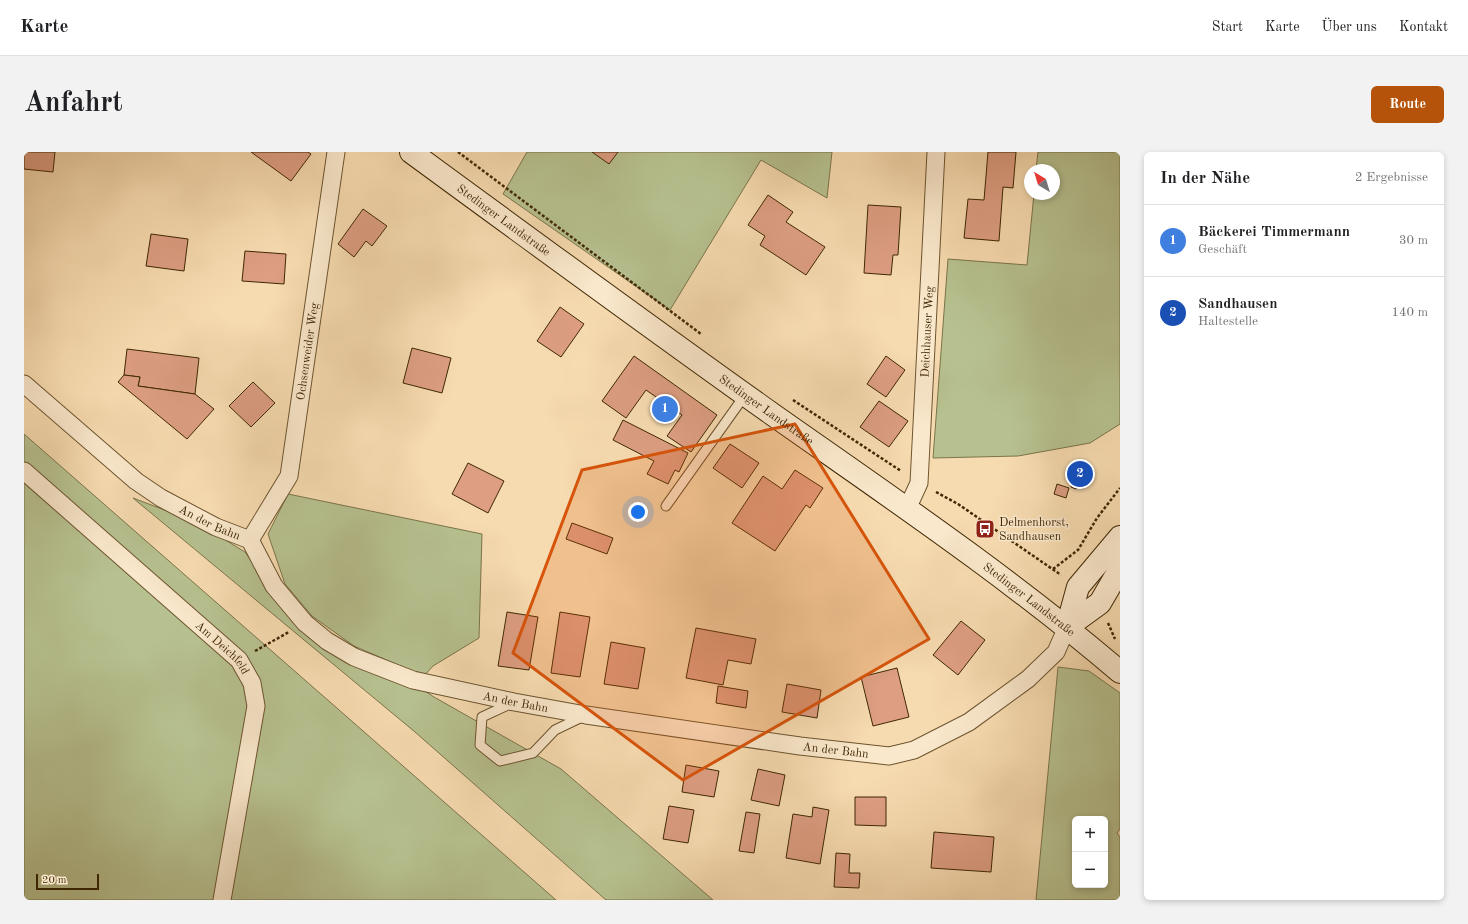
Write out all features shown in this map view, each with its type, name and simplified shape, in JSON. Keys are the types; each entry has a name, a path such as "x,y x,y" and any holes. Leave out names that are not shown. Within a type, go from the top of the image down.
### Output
{"main road":[{"name":"Stedinger Landstraße","path":"411,152 745,394 907,509 1067,627 1120,672"},
{"path":"1067,627 1078,587 1120,537"},
{"path":"1067,627 1100,603 1118,572 1120,555"}],"street":[{"name":"Ochsenweider Weg","path":"250,540 289,476 336,152"},
{"name":"Deichhauser Weg","path":"907,509 919,483 936,152"},
{"name":"An der Bahn","path":"24,384 136,481 161,498 216,527 250,540 274,586 305,623 327,641 354,658 413,680 514,702 586,715 800,746 889,756 914,750 969,722 1034,674 1056,652 1067,627"},
{"name":"Am Deichfeld","path":"24,471 240,660 252,683 256,706 222,900"}],"lane":[{"path":"666,506 745,394"},
{"path":"514,702 482,717 480,745 500,761 533,753 555,730 586,715"}],"path":[{"path":"458,152 706,338"},
{"path":"789,398 919,483 958,504 1053,569 1078,550 1097,518 1120,488"},
{"path":"240,660 305,623"}],"highlighted area":[{"path":"795,424 929,639 683,780 513,653 582,470"}],"green space":[{"path":"527,152 832,152 827,198 761,160 670,310 503,194"},
{"path":"1038,152 1120,152 1120,424 1090,443 1018,456 933,458 948,259 1027,265 1033,200 1060,200 1060,164 1037,164"},
{"path":"24,434 556,900 24,900"},
{"path":"288,494 482,534 479,638 433,666 424,676 354,646 312,616 285,584 268,534"},
{"path":"133,498 196,522 245,552 292,620 416,685 434,697 561,769 713,900 606,900 415,732"},
{"path":"1058,667 1089,671 1120,693 1120,829 1117,833 1120,837 1120,898 1118,900 1036,900"}],"building":[{"path":"24,152 55,152 53,172 24,169"},
{"path":"251,152 308,152 311,154 291,181"},
{"path":"592,152 618,152 609,164"},
{"path":"988,152 1016,152 1013,188 1003,187 999,241 964,238 968,199 984,200"},
{"path":"768,195 793,212 786,222 825,247 806,275 760,245 765,236 748,225"},
{"path":"868,205 901,207 898,255 893,255 891,275 864,273"},
{"path":"363,209 387,226 372,246 366,241 354,257 338,244"},
{"path":"151,234 188,239 184,271 146,266"},
{"path":"245,251 286,254 284,284 242,281"},
{"path":"560,307 584,324 561,357 537,341"},
{"path":"412,348 451,358 442,393 403,383"},
{"path":"127,349 199,358 195,394 138,386 140,377 124,375"},
{"path":"634,356 717,415 691,452 667,436 682,415 646,390 626,418 602,401"},
{"path":"886,356 905,370 886,397 867,384"},
{"path":"124,375 140,377 138,386 195,394 214,409 187,439 118,382"},
{"path":"253,382 275,403 251,427 229,406"},
{"path":"879,401 908,421 889,447 860,427"},
{"path":"623,420 688,453 679,472 675,470 668,484 647,474 654,461 613,440"},
{"path":"730,444 759,463 742,488 713,468"},
{"path":"468,463 504,481 488,513 452,494"},
{"path":"795,470 823,488 810,508 806,505 775,551 732,523 763,476 782,489"},
{"path":"1074,477 1079,478 1076,489 1071,487"},
{"path":"1057,484 1069,488 1066,498 1054,494"},
{"path":"572,523 613,538 607,554 566,539"},
{"path":"507,612 538,617 529,670 498,666"},
{"path":"560,612 590,617 580,677 551,673"},
{"path":"961,621 985,640 958,675 933,655"},
{"path":"696,628 756,639 751,664 728,660 723,685 686,678"},
{"path":"611,642 645,648 638,689 604,684"},
{"path":"897,668 909,717 873,726 861,677"},
{"path":"787,684 821,690 817,718 782,712"},
{"path":"718,686 748,691 746,708 716,703"},
{"path":"686,765 719,771 714,797 682,792"},
{"path":"758,769 785,775 779,806 751,800"},
{"path":"855,797 886,797 886,826 855,825"},
{"path":"669,806 694,810 688,843 663,839"},
{"path":"813,807 829,810 820,864 786,858 793,814 812,817"},
{"path":"746,812 760,814 754,853 739,851"},
{"path":"934,832 994,837 991,872 931,868"},
{"path":"836,853 850,854 849,873 860,873 859,888 834,887"}],"place":[{"name":"Bäckerei Timmermann","path":"665,409"},
{"name":"Sandhausen","path":"1080,474"},
{"name":"Delmenhorst, Sandhausen","path":"985,529"}]}
